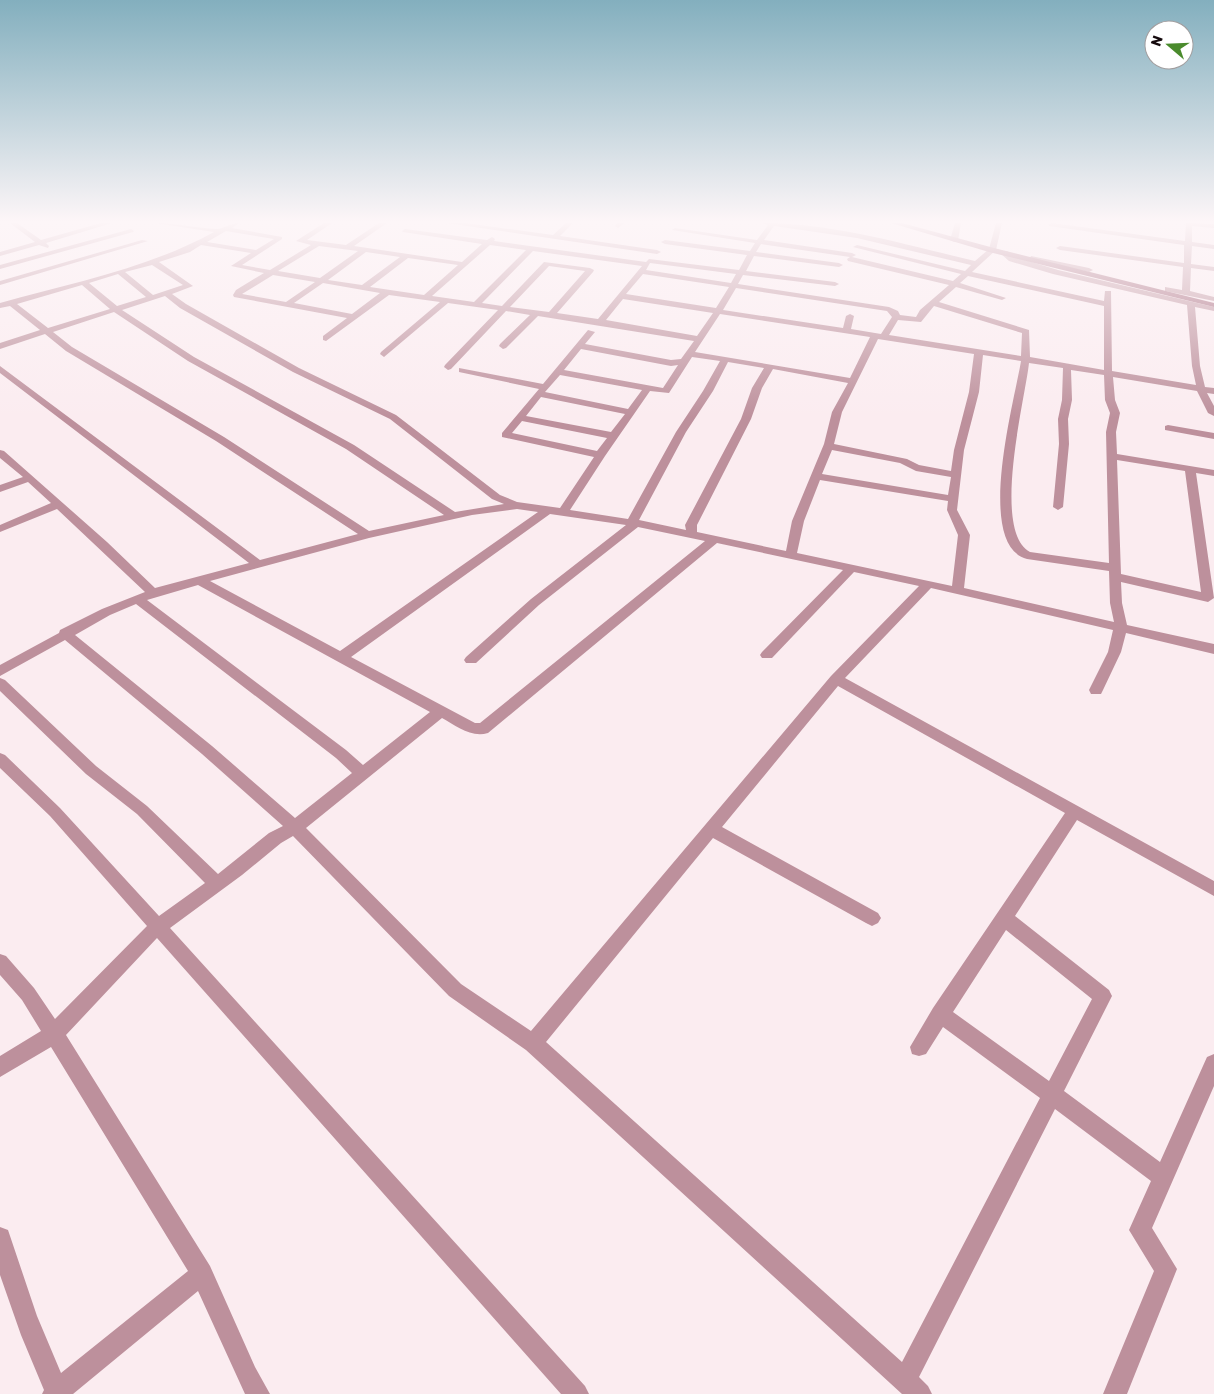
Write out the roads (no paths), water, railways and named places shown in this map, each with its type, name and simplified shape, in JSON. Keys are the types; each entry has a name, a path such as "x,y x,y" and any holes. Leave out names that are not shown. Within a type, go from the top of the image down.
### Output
{"main road":[{"path":"1146,288 1214,305"}],"street":[{"path":"0,306 62,288"},
{"path":"89,288 116,310 191,359 350,447 453,516"},
{"path":"140,288 152,298"},
{"path":"0,346 182,288"},
{"path":"246,288 239,292 237,296 354,317"},
{"path":"288,304 311,288"},
{"path":"364,288 600,322 698,339"},
{"path":"425,298 436,288"},
{"path":"475,305 492,288"},
{"path":"448,367 523,288"},
{"path":"550,316 574,288"},
{"path":"600,322 627,288"},
{"path":"558,372 666,391 685,358 732,288"},
{"path":"747,288 889,309 895,313 896,317"},
{"path":"896,317 918,320 923,312 950,288"},
{"path":"969,288 1002,298"},
{"path":"1028,288 1107,304"},
{"path":"1124,288 1214,309"},
{"path":"1169,288 1214,299"},
{"path":"326,338 387,292"},
{"path":"166,293 183,306 296,370 393,417 496,498 515,506 634,522 958,590 1214,649"},
{"path":"1096,690 1103,671 1115,653 1120,626 1116,603 1111,432 1115,413 1110,400 1108,373 1108,293"},
{"path":"621,296 1024,359 1214,392"},
{"path":"384,354 447,300"},
{"path":"11,303 69,350 220,439 367,536"},
{"path":"933,303 1026,332 1027,344 1020,401 1006,483 1006,519 1015,547 1027,555 1116,572 1211,599 1190,469"},
{"path":"1191,304 1194,350 1202,389 1213,413"},
{"path":"503,346 535,314"},
{"path":"846,331 850,316"},
{"path":"791,555 798,521 829,446 837,412 880,336 896,317"},
{"path":"591,332 505,435 600,455"},
{"path":"580,346 671,362 685,358 725,359 853,381"},
{"path":"958,590 964,535 952,510 959,450 974,392 979,352"},
{"path":"471,660 535,602 634,522 681,432 708,391 725,359"},
{"path":"692,534 691,525 700,504 746,419 758,388 770,366"},
{"path":"1058,508 1064,444 1063,419 1067,400 1067,366"},
{"path":"0,370 259,565"},
{"path":"462,370 631,412"},
{"path":"563,512 600,455 648,388"},
{"path":"520,417 614,436"},
{"path":"1168,428 1214,436"},
{"path":"829,446 903,461 916,468 957,475"},
{"path":"0,452 59,504 152,593"},
{"path":"1112,456 1214,473"},
{"path":"817,476 954,499"},
{"path":"0,489 30,478"},
{"path":"0,529 59,504"},
{"path":"0,671 65,634 152,593 367,536 453,516 515,506"},
{"path":"341,657 438,590 548,510"},
{"path":"200,581 472,728 483,728 715,539"},
{"path":"767,655 852,568"},
{"path":"533,1043 836,679 928,584"},
{"path":"137,599 341,754 362,773"},
{"path":"65,634 207,750 294,828 455,990 533,1043 920,1394"},
{"path":"836,679 1214,889"},
{"path":"0,683 90,770 142,810 217,884"},
{"path":"0,1067 54,1035 157,927 217,884 275,838 294,828 441,711"},
{"path":"0,758 55,812 577,1394"},
{"path":"919,1047 1074,812"},
{"path":"711,829 872,918"},
{"path":"905,1380 1103,996 1004,918"},
{"path":"0,962 28,994 76,1068 202,1274 258,1394"},
{"path":"940,1014 1164,1178"},
{"path":"1115,1394 1166,1269 1140,1230 1214,1064"},
{"path":"0,1238 18,1299 55,1393 202,1274"}]}
